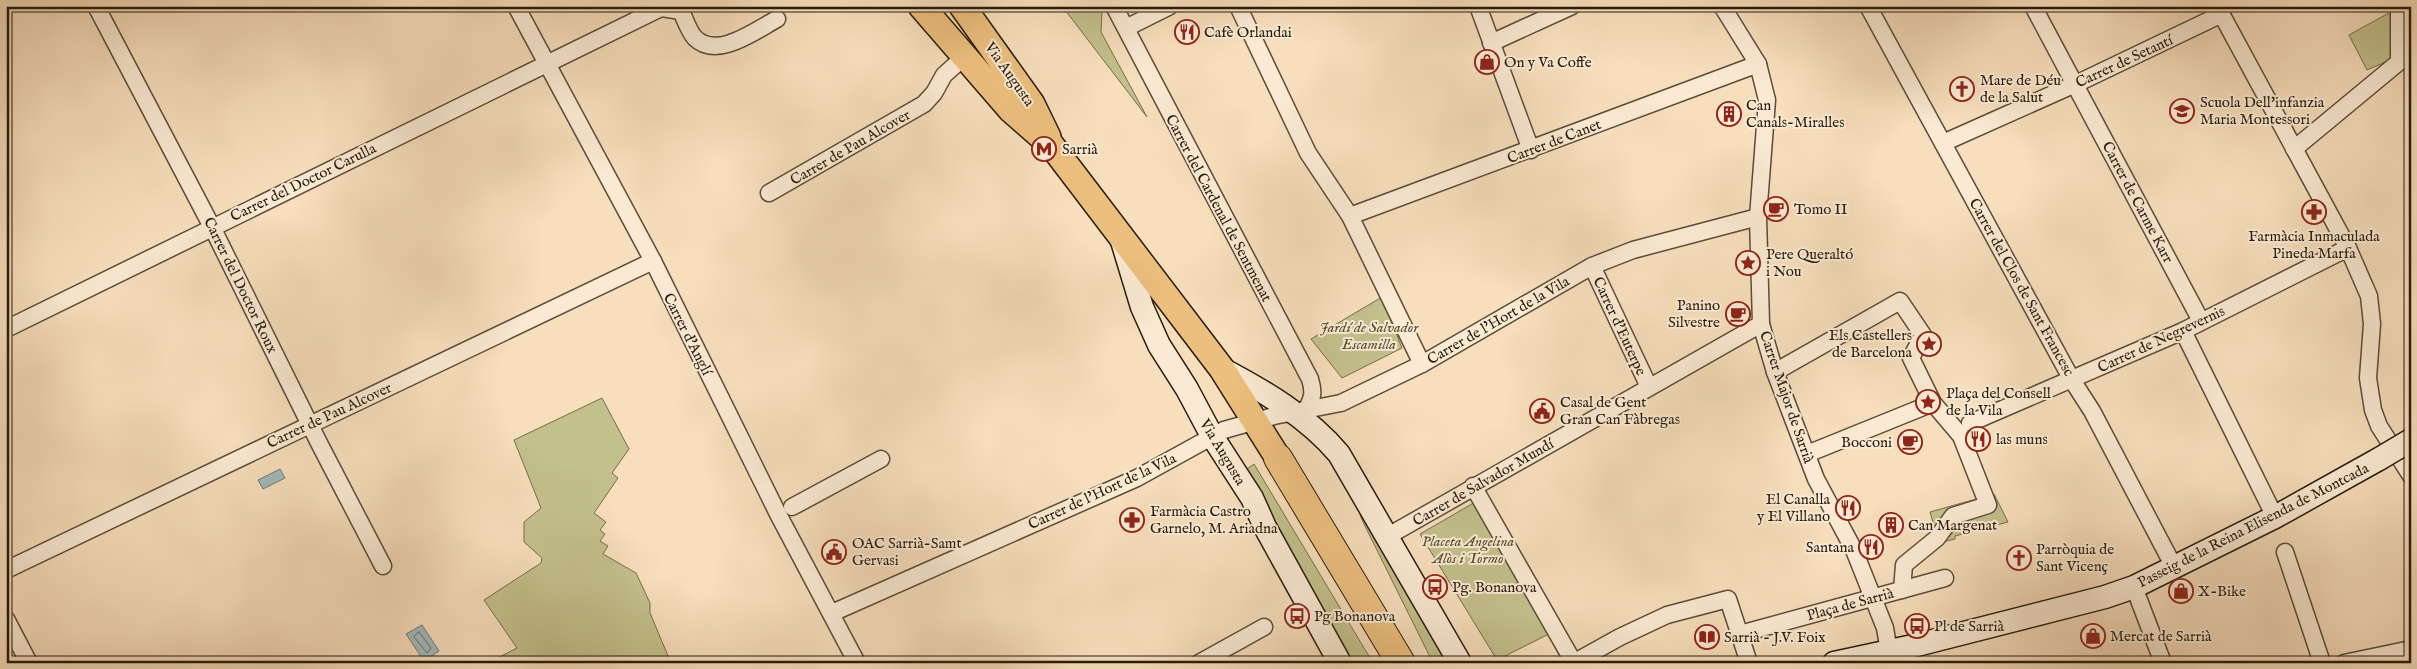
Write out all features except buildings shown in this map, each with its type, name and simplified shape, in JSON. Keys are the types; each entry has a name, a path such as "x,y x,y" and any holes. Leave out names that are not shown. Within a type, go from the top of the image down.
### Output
{"highway":[{"path":"1278,458 1401,663"}],"main road":[{"name":"Via Augusta","path":"921,6 1011,110 1052,146 1222,369 1278,458"},
{"name":"Via Augusta","path":"962,6 1032,104 1052,146"}],"street":[{"name":"Carrer del Doctor Roux","path":"96,6 212,227 383,566"},
{"name":"Carrer d'Anglí","path":"516,6 652,262 778,514 858,663"},
{"name":"Carrer del Cardenal de Sentmenat","path":"1114,6 1310,379 1314,391 1300,411"},
{"path":"1126,28 1170,6"},
{"path":"1238,6 1308,153 1350,216 1422,364"},
{"path":"1478,6 1531,150"},
{"path":"1492,43 1572,6"},
{"name":"Carrer Major de Sarrià","path":"1722,6 1758,64 1767,100 1758,217 1761,324 1775,372 1816,479 1854,550 1873,598 1884,628 1889,657"},
{"name":"Carrer del Clos de Sant Francesc","path":"1868,6 2072,380 2092,411 2174,568"},
{"name":"Carrer de Carme Karr","path":"2033,6 2201,321"},
{"path":"2294,149 2405,60 2399,6"},
{"name":"Carrer del Doctor Carulla","path":"6,329 664,7"},
{"path":"664,7 681,11 696,38 711,47 726,44 777,19"},
{"path":"2220,10 2348,248 2369,296 2372,311 2368,378 2373,410 2380,426 2411,476"},
{"name":"Carrer de Setantí","path":"1944,143 2075,84 2220,10"},
{"name":"Via Augusta","path":"929,100 944,75 964,57"},
{"name":"Carrer de Canet","path":"1350,216 1758,64"},
{"name":"Carrer de Pau Alcover","path":"770,193 929,100"},
{"name":"Carrer de l'Hort de la Vila","path":"832,613 1137,478 1224,430 1341,403 1422,364 1592,266 1633,250 1758,217"},
{"name":"Via Augusta","path":"1120,235 1142,307 1159,345 1187,389 1212,436 1252,498 1265,527 1340,663"},
{"name":"Carrer de Negrevernis","path":"1966,429 2183,331 2348,248"},
{"name":"Carrer de Pau Alcover","path":"6,570 652,262"},
{"name":"Carrer d'Euterpe","path":"1592,266 1649,387"},
{"path":"1775,372 1900,301 1923,335 1911,358 1933,403 1966,429"},
{"name":"Carrer de Salvador Mundí","path":"1388,536 1761,324"},
{"path":"2183,331 2275,517"},
{"name":"Via Augusta","path":"1222,369 1300,411 1327,439 1339,454 1388,536 1460,663"},
{"path":"1807,454 1933,403"},
{"name":"Plaça de Sarrià","path":"1902,590 1904,564 1937,538 1953,516 1988,505 1966,429"},
{"name":"Passeig de la Reina Elisenda de Montcada","path":"1889,657 2105,597 2134,587 2275,517 2411,440"},
{"path":"792,507 881,459"},
{"path":"1473,486 1575,662 1620,637 1667,615 1728,599 1749,663"},
{"path":"2285,552 2322,663"},
{"name":"Plaça de Sarrià","path":"1740,634 1945,578"},
{"path":"2134,587 2163,663"},
{"path":"6,619 29,663"},
{"path":"1199,663 1264,627"},
{"path":"2344,663 2411,649"},
{"path":"1834,663 1889,657"}],"green space":[{"path":"1062,6 1098,6 1102,11 1101,32 1147,117"},
{"path":"2394,6 2411,6 2411,51 2367,70 2349,35 2394,10"},
{"name":"Jardí de Salvador Escamilla","path":"1382,297 1402,348 1342,378 1311,339"},
{"path":"602,398 629,449 612,473 618,478 594,513 606,522 600,530 605,534 600,541 608,546 603,554 636,573 650,603 650,613 671,663 488,663 517,648 484,600 541,563 542,558 524,542 524,522 541,508 514,440"},
{"path":"1254,464 1373,663 1353,663 1241,473"},
{"path":"1349,482 1451,663 1433,663 1362,520"},
{"path":"1994,494 2008,522 1955,536 1955,539 1939,543 1930,512"},
{"name":"Placeta Angelina Alòs i Tormo","path":"1477,501 1553,632 1497,660 1420,534"}],"water":[{"path":"280,469 285,478 263,489 258,480"},
{"path":"422,625 439,651 424,661 406,634"}],"place":[{"name":"Cafè Orlandai","path":"1187,32"},
{"name":"On y Va Coffe","path":"1487,62"},
{"name":"Mare de Déu de la Salut","path":"1962,89"},
{"name":"Scuola Dell'infanzia Maria Montessori","path":"2182,111"},
{"name":"Can Canals-Miralles","path":"1729,114"},
{"name":"Sarrià","path":"1044,149"},
{"name":"Tomo II","path":"1776,209"},
{"name":"Farmàcia Inmaculada Pineda Marfa","path":"2314,212"},
{"name":"Pere Queraltó i Nou","path":"1748,263"},
{"name":"Panino Silvestre","path":"1738,314"},
{"name":"Els Castellers de Barcelona","path":"1929,344"},
{"name":"Plaça del Consell de la Vila","path":"1928,402"},
{"name":"Casal de Gent Gran Can Fàbregas","path":"1542,411"},
{"name":"las muns","path":"1978,439"},
{"name":"Bocconi","path":"1910,442"},
{"name":"El Canalla y El Villano","path":"1848,508"},
{"name":"Farmàcia Castro Garnelo, M. Ariadna","path":"1132,520"},
{"name":"Can Margenat","path":"1891,525"},
{"name":"Santana","path":"1871,547"},
{"name":"OAC Sarrià-Samt Gervasi","path":"834,552"},
{"name":"Parròquia de Sant Vicenç","path":"2019,558"},
{"name":"Pg. Bonanova","path":"1435,587"},
{"name":"X-Bike","path":"2181,591"},
{"name":"Pg Bonanova","path":"1297,616"},
{"name":"Pl de Sarrià","path":"1917,626"},
{"name":"Mercat de Sarrià","path":"2093,636"},
{"name":"Sarrià - J.V. Foix","path":"1707,637"}]}
